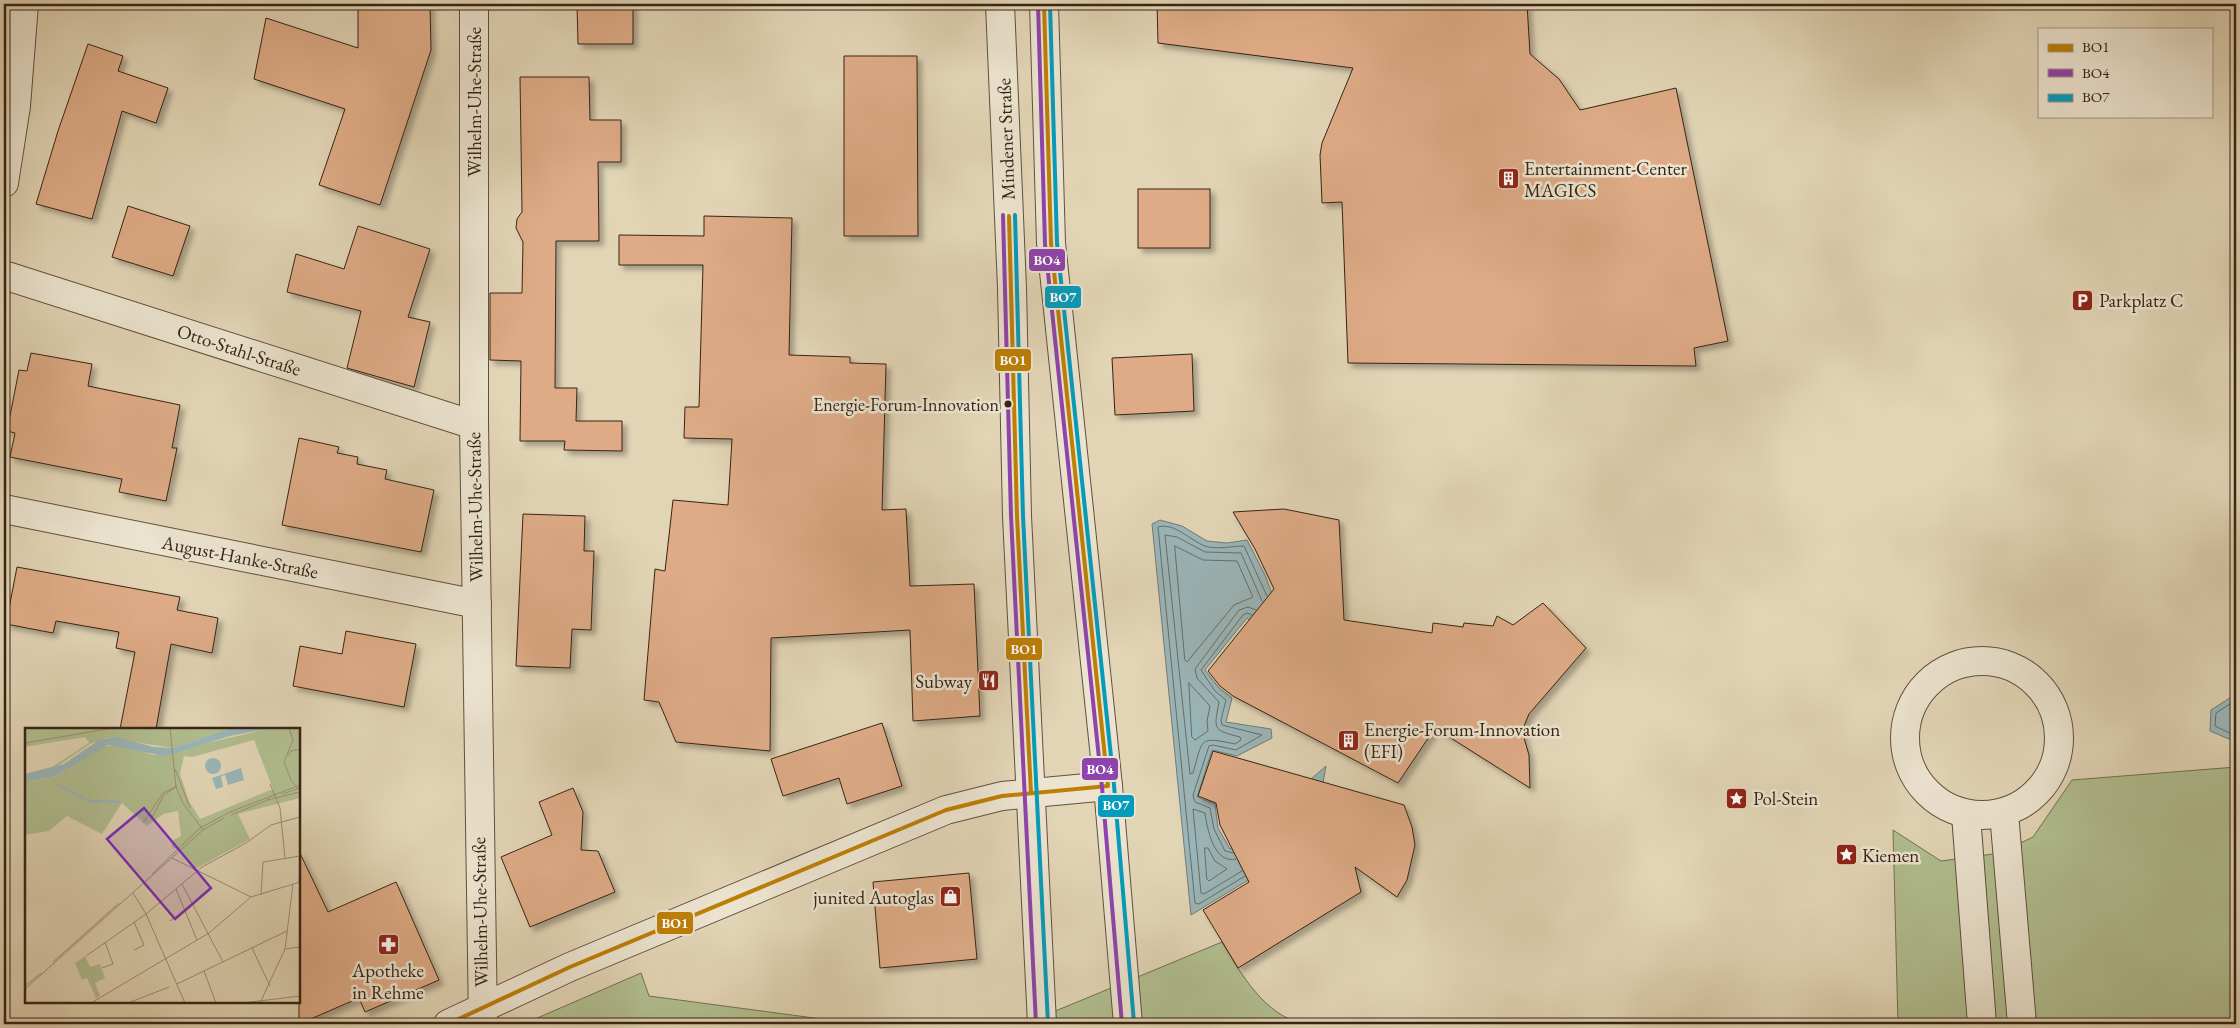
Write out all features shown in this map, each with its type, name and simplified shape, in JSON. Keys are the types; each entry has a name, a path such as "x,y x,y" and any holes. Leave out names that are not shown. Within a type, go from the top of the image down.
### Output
{"street":[{"path":"4,183 16,106 24,4"},
{"name":"Wilhelm-Uhe-Straße","path":"474,4 474,425 482,1017"},
{"name":"Mindener Straße","path":"1000,4 1012,288 1017,516 1042,1024"},
{"path":"1044,4 1051,243 1108,786 1128,1024"},
{"name":"Otto-Stahl-Straße","path":"4,275 474,425"},
{"name":"August-Hanke-Straße","path":"4,509 477,604"},
{"path":"1984,659 2016,667 2042,687 2057,716 2059,746 2050,775 2031,798 2004,813 1966,814 1930,797 1908,765 1904,726 1920,689 1951,666 1984,659"},
{"path":"448,1024 482,1017 570,967 946,810 974,801 1031,793 1108,786"},
{"path":"2004,813 2022,1024"},
{"path":"1966,814 1982,1024"}],"green space":[{"path":"2236,767 2236,1024 1898,1024 1893,830 1941,861 2000,853 2033,837 2072,780"},
{"path":"1222,942 1246,980 1266,1003 1277,1012 1304,1024 1024,1024"},
{"path":"641,973 649,996 859,1024 534,1024 535,1019"}],"water":[{"path":"1160,520 1182,526 1207,541 1227,543 1247,540 1265,575 1295,654 1247,618 1205,670 1219,688 1232,698 1226,722 1271,729 1272,738 1237,756 1212,750 1197,797 1215,804 1218,828 1230,849 1326,766 1305,881 1283,859 1191,915 1152,524"},
{"path":"2236,694 2236,742 2210,731 2211,710"}],"building":[{"path":"358,4 430,4 431,50 380,205 319,185 345,109 254,79 266,18 358,48"},
{"path":"577,4 633,4 633,44 578,44"},
{"name":"Entertainment-Center MAGICS","path":"1157,4 1527,4 1530,54 1559,79 1580,110 1676,88 1728,341 1694,348 1696,366 1348,363 1342,202 1322,203 1320,155 1322,143 1353,68 1158,43"},
{"path":"88,44 123,56 118,71 168,88 156,123 122,111 92,219 36,204 58,131"},
{"path":"844,56 917,56 918,236 844,236"},
{"path":"520,77 589,77 590,120 621,120 621,162 598,162 599,241 556,241 555,388 577,388 576,421 622,421 622,451 564,450 565,441 520,441 521,361 490,360 490,293 522,293 523,242 516,228 517,219 522,212"},
{"path":"1138,189 1210,189 1210,248 1138,248"},
{"path":"128,206 190,226 173,276 112,257"},
{"path":"704,216 792,218 789,355 850,357 850,363 886,364 882,510 906,509 910,586 974,584 980,716 913,721 910,630 771,638 770,751 676,742 659,702 644,700 655,569 665,571 673,500 728,505 732,439 684,438 685,407 699,407 703,265 619,265 619,235 704,236"},
{"path":"358,226 430,249 408,317 430,322 414,387 347,368 361,311 287,292 296,254 344,269"},
{"path":"31,353 92,364 88,386 180,405 172,448 177,448 166,501 119,492 122,479 10,457 15,433 7,431 19,370 27,371"},
{"path":"1192,354 1194,411 1115,415 1112,358"},
{"path":"299,438 339,447 337,453 358,457 357,464 387,470 385,479 434,490 421,552 282,525"},
{"name":"Energie-Forum-Innovation (EFI)","path":"1284,509 1339,520 1344,620 1432,633 1433,623 1463,627 1464,623 1493,626 1497,616 1513,625 1543,603 1586,648 1529,714 1522,731 1529,755 1530,788 1435,728 1398,783 1233,696 1220,686 1208,671 1274,589 1255,549 1233,512"},
{"path":"523,514 585,516 584,551 594,551 591,630 572,629 570,668 516,666"},
{"path":"17,567 180,597 177,610 218,618 212,653 171,644 156,728 120,728 135,652 116,648 119,632 56,621 53,633 6,624"},
{"path":"346,631 416,644 404,707 293,686 300,646 342,654"},
{"path":"882,723 902,786 847,804 839,778 783,796 771,759"},
{"path":"1213,751 1404,805 1412,827 1415,845 1407,880 1397,897 1355,867 1361,892 1238,968 1203,910 1249,882 1220,825 1216,803 1198,796"},
{"path":"573,788 583,812 581,850 598,851 615,892 530,927 501,857 552,835 539,802"},
{"path":"300,853 328,912 396,882 439,980 365,1012 359,998 299,1024"},
{"path":"969,873 977,959 880,968 873,882"}],"transit line":[{"name":"BO4","path":"1038,4 1045,244 1102,787 1122,1024"},
{"name":"BO1","path":"448,1024 570,967 946,810 1002,796 1108,786 1051,243 1044,4"},
{"name":"BO7","path":"1050,4 1057,243 1114,785 1134,1023"},
{"name":"BO4","path":"1003,215 1011,516 1036,1024"},
{"name":"BO7","path":"1015,215 1023,516 1048,1024"},
{"name":"BO1","path":"1009,216 1017,516 1031,793"}],"place":[{"name":"Entertainment-Center MAGICS","path":"1508,179"},
{"name":"Parkplatz C","path":"2083,300"},
{"name":"Energie-Forum-Innovation","path":"1008,404"},
{"name":"Subway","path":"988,681"},
{"name":"Energie-Forum-Innovation (EFI)","path":"1348,740"},
{"name":"Pol-Stein","path":"1737,798"},
{"name":"Kiemen","path":"1846,855"},
{"name":"junited Autoglas","path":"950,897"},
{"name":"Apotheke in Rehme","path":"388,944"}]}
